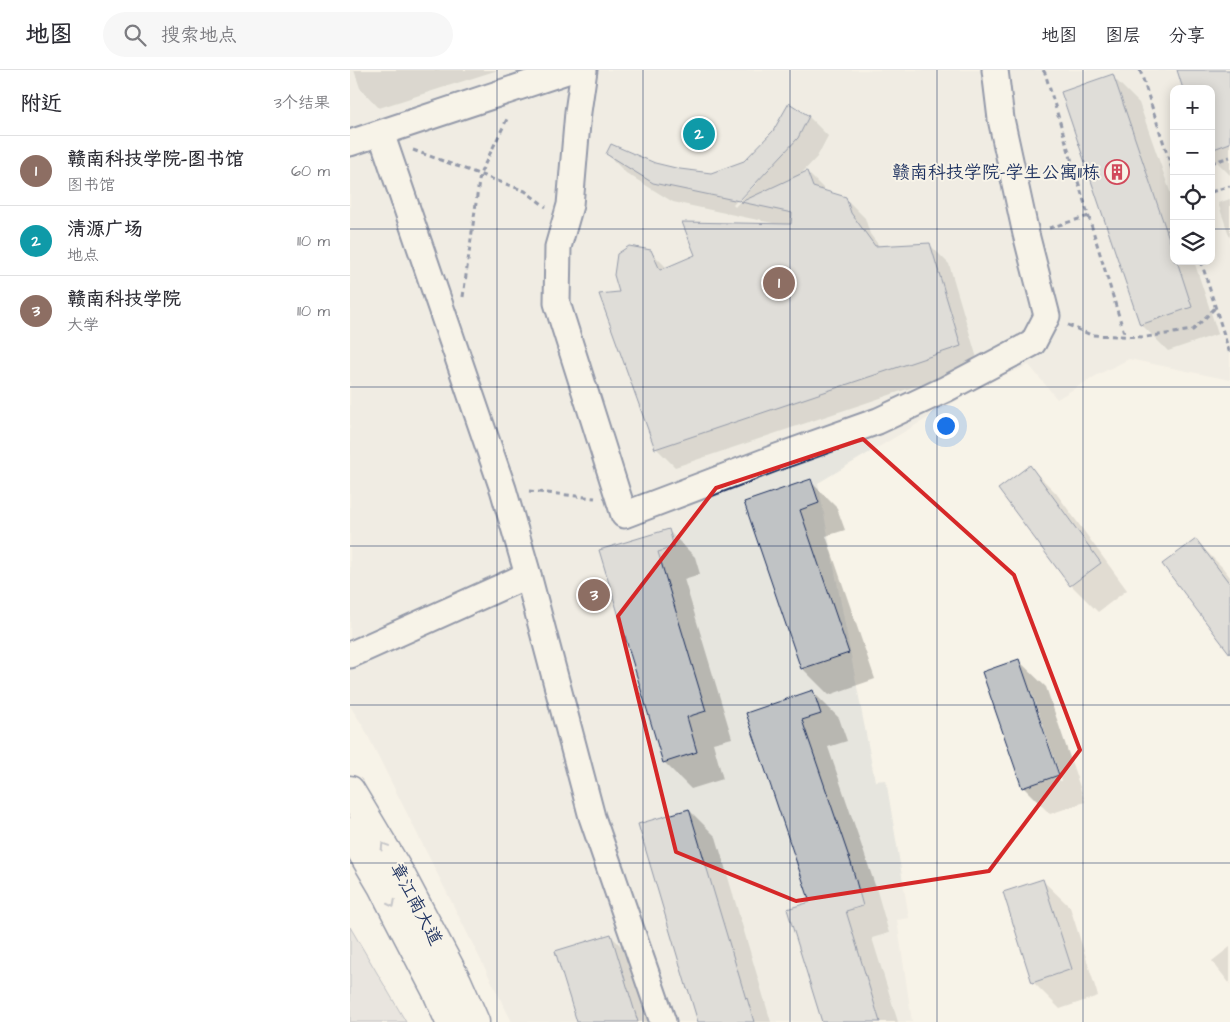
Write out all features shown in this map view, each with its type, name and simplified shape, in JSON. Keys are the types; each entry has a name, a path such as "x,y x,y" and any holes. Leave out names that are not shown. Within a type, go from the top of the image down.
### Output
{"main road":[{"name":"章江南大道","path":"350,790 402,877 446,986 450,1022"},
{"name":"章江南大道","path":"350,832 446,986 475,1022"}],"street":[{"path":"350,143 570,70"},
{"path":"584,70 578,112 570,205 558,247 557,303 624,515 777,456 878,421 946,389 1033,343 1047,316 1026,234 1001,118 995,70"},
{"path":"381,133 504,489 592,817 663,1022"},
{"path":"350,655 528,575"}],"path":[{"path":"1043,70 1046,73 1125,336"},
{"path":"1140,70 1170,163"},
{"path":"462,302 480,174 508,117"},
{"path":"414,151 525,191"},
{"path":"1215,162 1230,157"},
{"path":"1215,191 1230,186"},
{"path":"1026,234 1089,216"},
{"path":"1202,265 1230,354"},
{"path":"1047,316 1091,335 1146,336 1193,330 1216,307"},
{"path":"1226,341 1230,344"},
{"path":"504,489 619,500"}],"highlighted area":[{"path":"863,439 1014,575 1080,750 989,871 796,901 676,852 618,616 716,488"}],"shaded area":[{"path":"350,70 1230,70 1230,380 1129,359 1057,399 1029,365 988,382 818,483 875,781 886,780 909,918 897,920 912,1022 512,1022 363,726 350,706"},
{"path":"350,927 406,1022 350,1022"}],"building":[{"path":"1177,70 1230,70 1230,143 1215,149 1215,85 1182,85"},
{"name":"赣南科技学院-学生公寓11栋","path":"1113,74 1170,241 1170,265 1178,265 1192,307 1140,325 1061,92"},
{"path":"789,103 809,116 798,138 739,201 653,183 606,154 611,144 655,163 680,169 711,173 744,161 773,131"},
{"path":"807,171 813,187 846,197 851,213 875,246 930,243 961,346 655,449 599,294 619,292 614,275 617,254 629,246 651,250 660,270 695,255 682,222 791,224 792,213 741,202"},
{"path":"1030,465 1101,563 1070,586 998,489"},
{"path":"811,479 819,503 800,510 849,653 801,669 744,502"},
{"path":"669,529 674,547 658,552 706,711 687,717 697,752 663,763 599,550"},
{"path":"1196,539 1230,584 1230,654 1162,564"},
{"path":"1019,659 1059,775 1022,788 982,672"},
{"path":"813,690 821,714 802,720 851,863 863,906 846,911 880,1022 822,1022 787,909 810,902 746,713"},
{"path":"689,809 754,1022 698,1022 687,989 638,824"},
{"path":"1043,879 1072,969 1032,983 1003,892"},
{"path":"611,934 638,1022 577,1022 555,951"}],"place":[{"name":"清源广场","path":"699,134"},
{"name":"赣南科技学院-学生公寓11栋","path":"1117,172"},
{"name":"赣南科技学院-图书馆","path":"779,283"},
{"name":"赣南科技学院","path":"594,595"}]}
